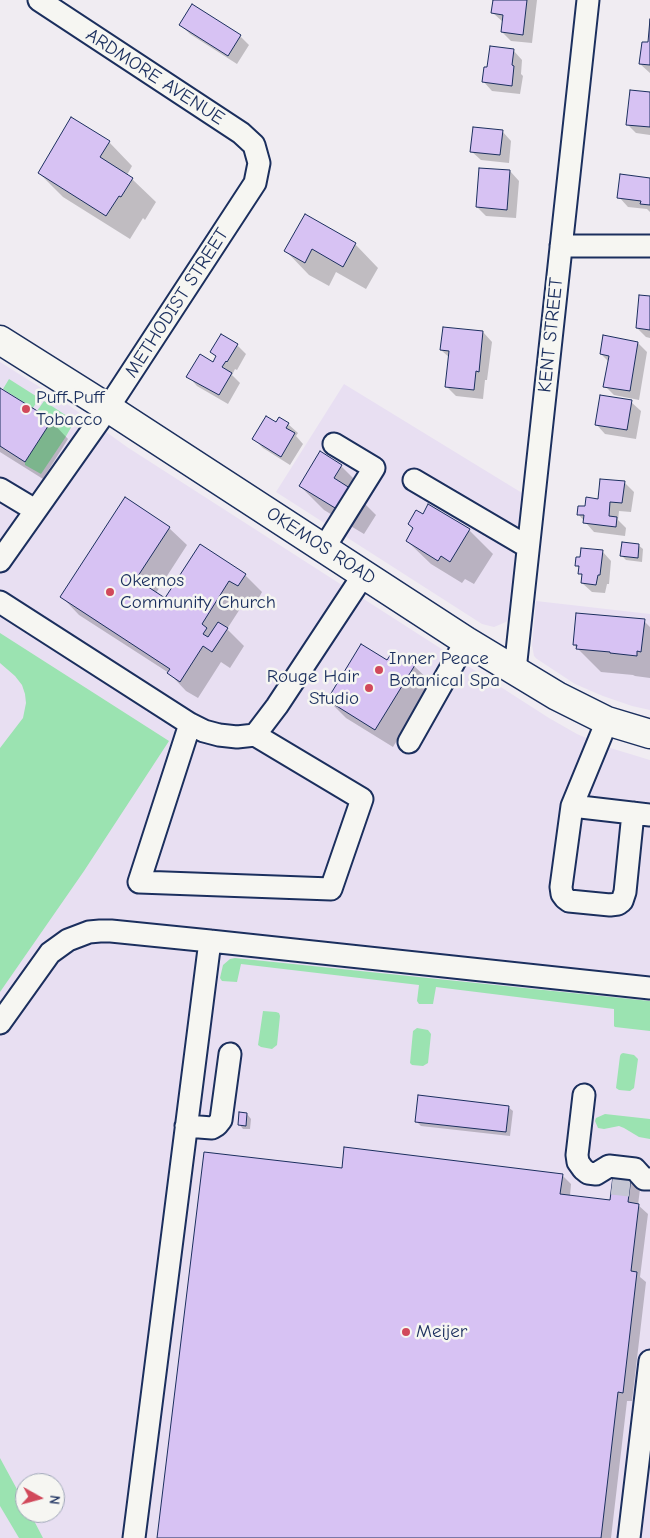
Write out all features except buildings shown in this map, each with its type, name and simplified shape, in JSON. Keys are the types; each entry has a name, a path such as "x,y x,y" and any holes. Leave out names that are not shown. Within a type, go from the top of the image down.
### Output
{"main road":[{"name":"OKEMOS ROAD","path":"0,340 466,641 557,696 607,721 650,734"}],"street":[{"name":"ARDMORE AVENUE","path":"39,0 241,133 254,145 258,163"},
{"name":"KENT STREET","path":"515,670 588,0"},
{"name":"METHODIST STREET","path":"0,562 108,408 255,183 258,163"},
{"path":"561,246 650,246"},
{"path":"324,548 374,468 334,444"},
{"path":"414,480 528,547"},
{"path":"0,489 35,510"},
{"path":"255,735 278,706 364,574"},
{"path":"0,602 190,724 204,731 219,735 237,737 255,735 362,799 331,889 139,882 190,724"},
{"path":"409,742 466,641"},
{"path":"572,806 642,814 624,897 618,904 570,901 562,894 572,806 607,721"},
{"path":"0,1023 50,953 58,946 79,935 111,930 650,988"},
{"path":"134,1538 210,941"},
{"path":"186,1126 212,1128 221,1120 230,1054"},
{"path":"584,1095 577,1155 578,1162 588,1173 626,1180"},
{"path":"629,1538 643,1486 650,1361"}],"shaded area":[{"path":"0,362 70,406 127,447 549,718 577,734 607,747 650,760 650,1538 0,1538"},
{"path":"344,384 527,496 510,617 506,622 494,627 482,624 276,492"},
{"path":"536,601 650,614 650,710 603,696 575,684 537,659 534,656 532,645"}],"green space":[{"path":"9,379 39,398 33,408 3,389"},
{"path":"44,401 67,416 73,424 41,474 25,465 25,462 51,421 37,411"},
{"path":"0,633 169,741 84,871 0,992 0,748 23,718 26,703 22,685 0,663"},
{"path":"230,959 650,1001 650,1031 615,1027 614,1009 436,987 433,1004 419,1004 417,1001 419,985 241,964 237,982 222,981 220,978 223,965"},
{"path":"263,1011 276,1012 280,1016 277,1045 272,1049 258,1045"},
{"path":"417,1028 428,1030 431,1034 428,1063 423,1066 410,1063 413,1031"},
{"path":"623,1053 634,1055 638,1059 634,1088 630,1091 616,1088 620,1056"},
{"path":"605,1114 650,1119 650,1139 639,1137 619,1126 604,1129 598,1128 595,1121 596,1118"},
{"path":"0,1458 15,1486 15,1523 35,1523 43,1538 19,1538 0,1506"}],"tunnel":[{"path":"612,1184 630,1186"}],"place":[{"name":"Puff Puff Tobacco","path":"26,409"},
{"name":"Okemos Community Church","path":"110,592"},
{"name":"Inner Peace Botanical Spa","path":"379,670"},
{"name":"Rouge Hair Studio","path":"369,688"},
{"name":"Meijer","path":"406,1332"}]}
